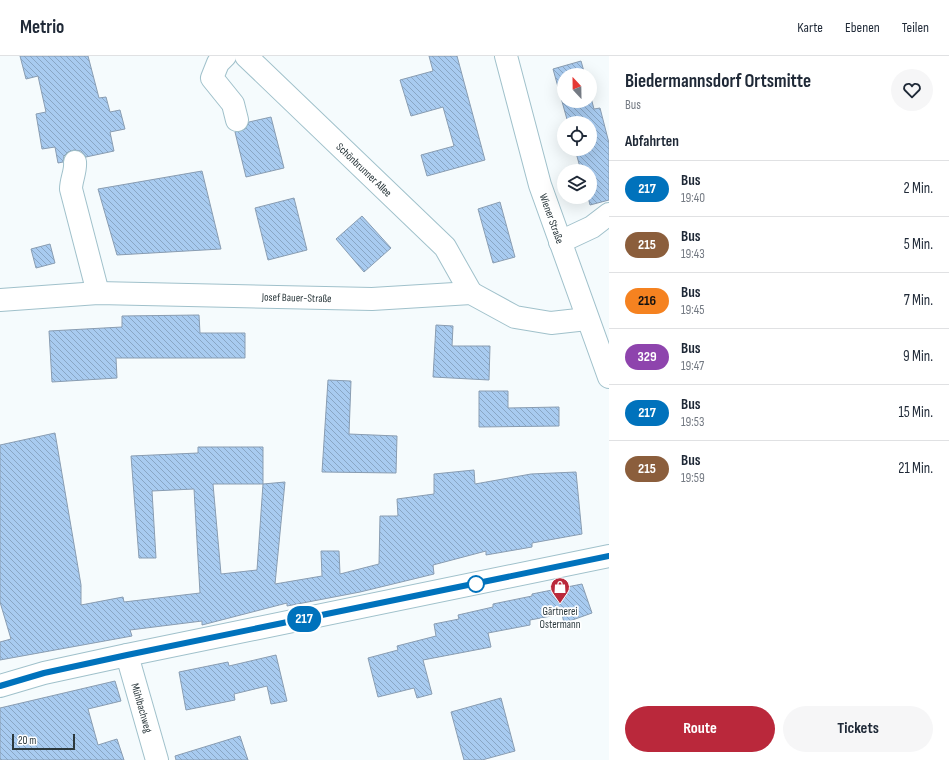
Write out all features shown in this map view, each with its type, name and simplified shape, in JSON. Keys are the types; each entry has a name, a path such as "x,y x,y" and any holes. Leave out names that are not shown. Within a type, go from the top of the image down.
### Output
{"street":[{"path":"225,56 218,63 212,78 233,104 237,120"},
{"name":"Schönbrunner Allee","path":"246,56 445,247 471,293"},
{"name":"Wiener Straße","path":"506,56 540,185 609,377"},
{"path":"75,162 71,189 98,293"},
{"path":"560,242 592,227 609,214"},
{"name":"Josef Bauer-Straße","path":"0,300 98,293 372,299 471,293"},
{"path":"471,293 515,317 551,322 587,319"},
{"path":"0,686 44,673 127,655 609,556"},
{"name":"Mühlbachweg","path":"127,655 157,760"}],"building":[{"path":"20,56 88,56 99,98 106,97 110,112 120,110 125,129 110,132 114,151 86,157 81,151 74,150 68,152 64,156 63,162 58,163 55,147 42,149 36,114 46,112 38,76 26,79"},
{"path":"429,56 457,56 485,160 427,176 421,155 454,146 443,107 411,116 400,80 433,71"},
{"path":"581,61 583,68 557,68 557,83 553,69"},
{"path":"564,108 600,108 609,143 609,200 597,203 597,164 579,164 577,156 597,156 597,116 566,116"},
{"path":"271,117 284,168 246,177 235,132 245,129 249,122"},
{"path":"202,171 221,249 117,255 98,189"},
{"path":"294,198 307,250 268,260 255,208"},
{"path":"500,202 515,257 493,263 478,209"},
{"path":"362,216 391,248 364,272 336,239"},
{"path":"50,244 55,263 36,268 31,249"},
{"path":"199,315 200,333 245,333 245,358 116,358 117,378 52,382 49,331 122,327 122,316"},
{"path":"436,325 453,326 452,346 490,346 489,380 433,377"},
{"path":"328,380 351,381 349,434 397,436 396,473 322,472"},
{"path":"479,391 508,391 508,408 559,407 559,426 479,427"},
{"path":"55,433 81,585 81,605 123,597 124,602 200,593 194,489 152,491 156,558 139,558 131,456 198,453 198,447 263,447 263,484 285,482 275,584 322,576 321,551 339,551 340,574 379,564 380,516 398,516 397,499 434,494 434,474 474,470 475,484 531,474 576,472 582,534 532,543 532,547 486,555 486,551 433,565 434,574 360,592 287,606 287,603 202,625 202,621 130,630 132,636 0,660 0,642 11,639 0,602 0,445","holes":["213,484 263,484 257,570 221,574"]},
{"path":"582,584 592,613 564,623 562,614 530,620 530,625 488,633 491,647 423,660 432,694 417,698 414,688 378,697 368,658 398,650 397,646 436,636 434,624 459,619 458,615 493,607 493,604 532,596 532,594"},
{"path":"276,655 287,701 271,704 267,686 234,694 235,700 186,710 179,672 228,662 229,666"},
{"path":"115,681 121,701 88,709 98,745 117,739 124,760 0,760 0,708"},
{"path":"501,698 515,751 482,760 464,760 451,712"},
{"path":"240,736 248,760 176,760 175,756"}],"bus line":[{"name":"217","path":"0,686 44,673 127,655 609,556"}],"place":[{"name":"Gärtnerei Ostermann","path":"560,604"}]}
